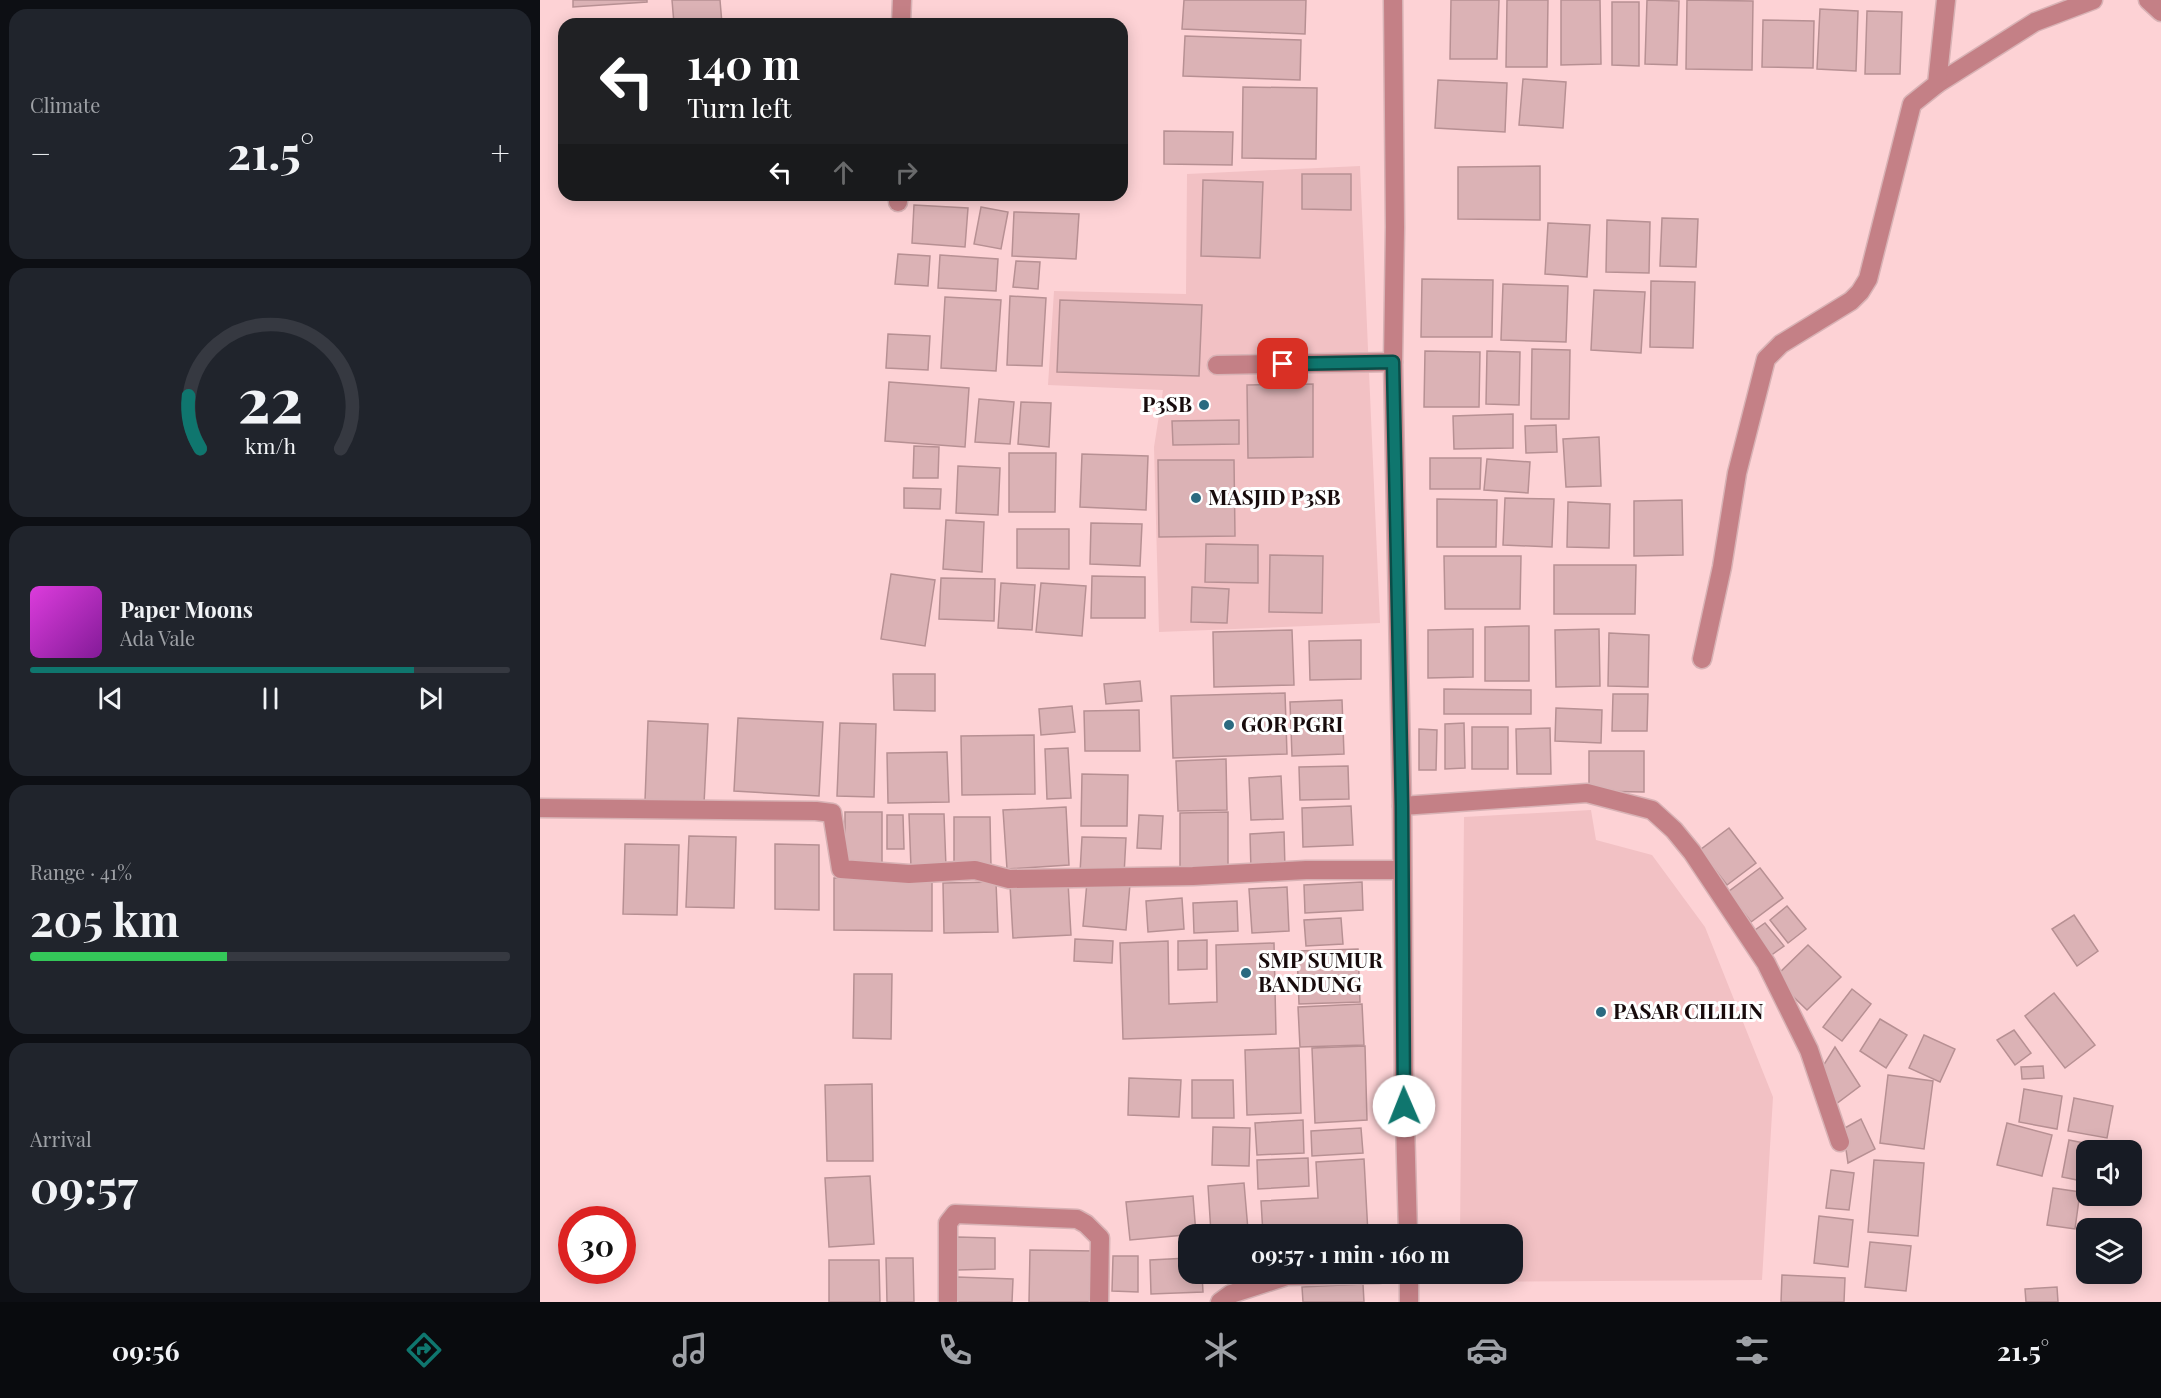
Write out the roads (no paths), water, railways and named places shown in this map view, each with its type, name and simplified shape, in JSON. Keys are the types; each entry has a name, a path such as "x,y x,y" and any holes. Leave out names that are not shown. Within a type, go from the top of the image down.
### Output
{"street":[{"path":"902,0 902,18"},
{"path":"1393,0 1395,227 1393,362 1402,806 1407,1224"},
{"path":"1936,84 1946,0"},
{"path":"1702,659 1722,567 1737,473 1766,359 1781,344 1851,301 1868,279 1912,104 1936,84 2035,22 2093,0"},
{"path":"2148,0 2161,12"},
{"path":"1217,365 1393,362"},
{"path":"1402,806 1587,793 1652,810 1674,830 1692,852 1766,963 1809,1050 1840,1142"},
{"path":"540,808 832,813 841,869 909,874 975,870 1009,879 1193,876 1306,870 1402,870"},
{"path":"948,1302 948,1223 955,1214 1077,1219 1086,1224 1100,1238 1100,1302"},
{"path":"1221,1302 1231,1294 1262,1284"},
{"path":"1408,1284 1409,1302"}],"place":[{"name":"P3SB","path":"1204,405"},
{"name":"MASJID P3SB","path":"1196,498"},
{"name":"GOR PGRI","path":"1229,725"},
{"name":"SMP SUMUR BANDUNG","path":"1246,973"},
{"name":"PASAR CILILIN","path":"1601,1012"}]}
